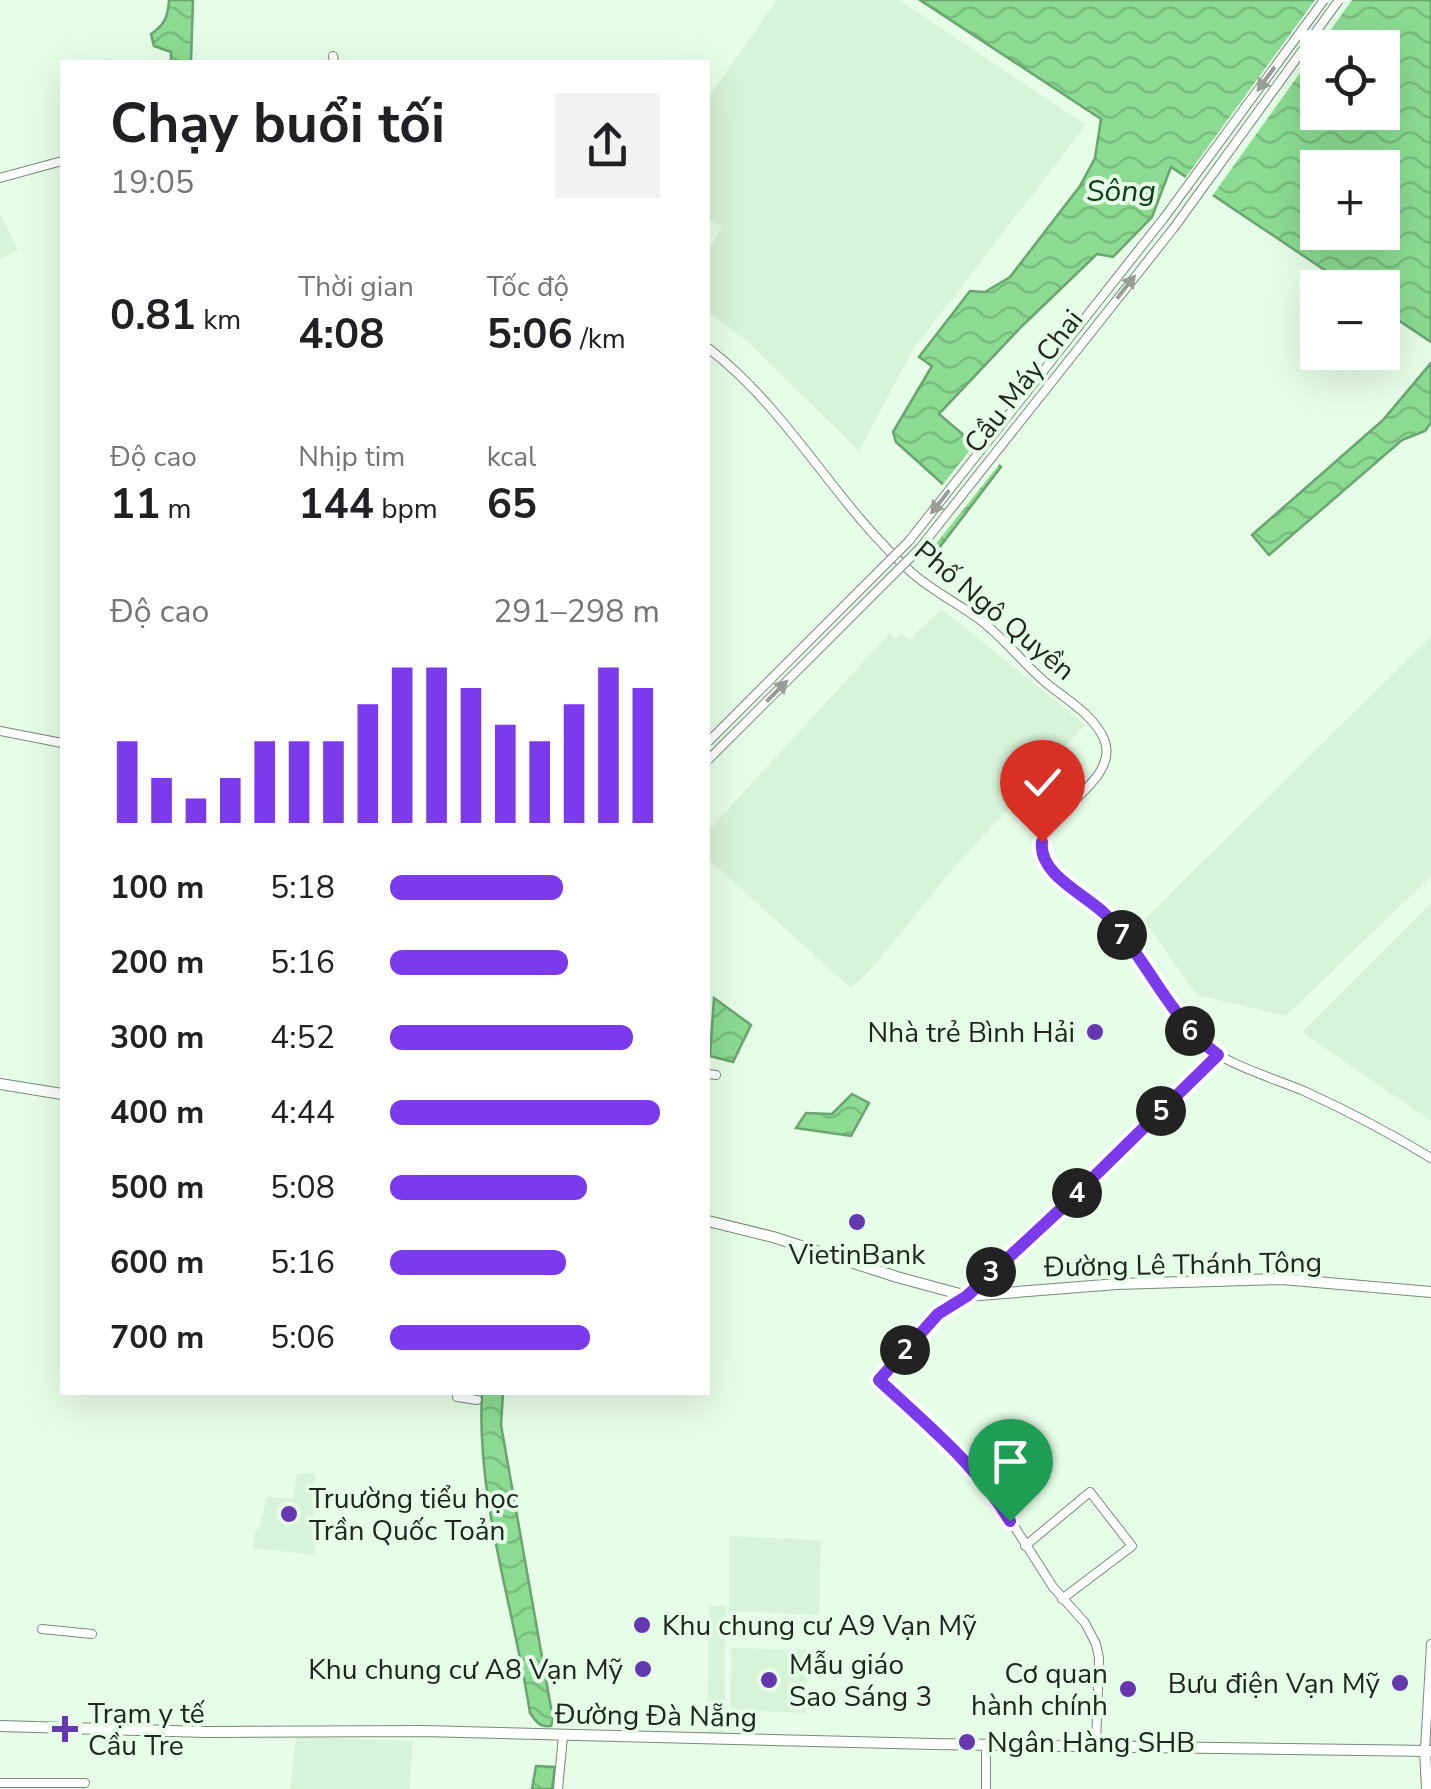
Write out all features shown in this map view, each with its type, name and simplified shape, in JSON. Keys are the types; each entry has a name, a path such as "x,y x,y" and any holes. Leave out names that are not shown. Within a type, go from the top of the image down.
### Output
{"main road":[{"path":"0,1084 60,1094"},
{"name":"Đường Lê Thánh Tông","path":"710,1221 967,1296 1118,1284 1282,1279 1431,1292"},
{"name":"Đường Đà Nẵng","path":"0,1726 1428,1750"},
{"path":"1426,1789 1428,1750"}],"street":[{"name":"Cầu Máy Chai","path":"710,740 909,541 1164,218 1324,0"},
{"name":"Cầu Máy Chai","path":"710,758 920,548 1172,229 1338,0"},
{"path":"0,178 60,162"},
{"name":"Phố Ngô Quyền","path":"710,350 772,406 860,519 908,569 982,621 1045,682 1083,712 1103,737 1106,754 1100,772 1053,825 1042,844 1042,854 1072,888 1108,918 1193,1034 1218,1055 1318,1098 1431,1158"},
{"path":"0,731 60,743"},
{"path":"1096,1745 1100,1658 1084,1623 1062,1599 988,1486 932,1427 879,1380 938,1314 967,1296 1218,1055"},
{"path":"457,1397 477,1400"},
{"path":"1025,1546 1090,1492 1132,1546 1062,1599"},
{"path":"42,1629 92,1634"},
{"path":"1428,1750 1431,1644"},
{"path":"558,1789 562,1736"},
{"path":"986,1744 986,1789"},
{"path":"0,1783 85,1783"}],"shaded area":[{"path":"777,0 899,0 1086,125 912,351 859,451 747,341 710,313 710,248 722,227 710,220 710,95"},
{"path":"0,213 18,250 0,259"},
{"path":"942,609 1085,725 950,872 874,966 851,988 710,861 710,829 889,634 895,639 901,633 909,640"},
{"path":"1431,636 1431,876 1286,1016 1197,995 1144,920"},
{"path":"1431,903 1431,1121 1302,1032"},
{"name":"Truường tiểu học Trần Quốc Toản","path":"315,1473 315,1555 253,1548 267,1497 293,1499 297,1474"},
{"path":"729,1536 821,1540 819,1615 729,1611"},
{"path":"709,1606 726,1606 724,1736 707,1735"},
{"name":"Mẫu giáo Sao Sáng 3","path":"731,1648 808,1650 806,1713 730,1710"},
{"path":"296,1737 413,1741 409,1789 290,1789"}],"water":[{"path":"169,0 193,0 191,60 171,60 171,52 154,46 151,34 160,27"},
{"name":"Sông","path":"920,0 1431,0 1431,342 1400,321 1400,270 1325,270 1171,167 1152,217 1113,257 1097,254 939,414 1001,467 939,548 920,537 946,499 945,486 896,442 893,432 932,366 919,357 970,291 985,292 1010,277 1080,186 1095,158 1101,119"},
{"path":"1431,363 1431,423 1425,431 1402,440 1269,555 1252,535 1383,420"},
{"path":"714,998 751,1025 733,1062 710,1056"},
{"path":"852,1094 869,1103 851,1136 796,1128 806,1113 832,1114"},
{"path":"482,1395 503,1395 501,1425 553,1719 551,1726 541,1725 530,1713 490,1513"},
{"path":"536,1766 555,1767 552,1789 532,1789"}],"pier":[{"path":"1315,0 1352,0 1331,30 1300,30 1300,73 1210,199 1183,181"},
{"path":"977,441 1002,461 931,550 916,541 918,522 941,497 940,488"}],"place":[{"name":"Nhà trẻ Bình Hải","path":"1095,1032"},
{"name":"VietinBank","path":"857,1222"},
{"name":"Truường tiểu học Trần Quốc Toản","path":"289,1514"},
{"name":"Khu chung cư A9 Vạn Mỹ","path":"642,1625"},
{"name":"Khu chung cư A8 Vạn Mỹ","path":"643,1669"},
{"name":"Mẫu giáo Sao Sáng 3","path":"769,1680"},
{"name":"Bưu điện Vạn Mỹ","path":"1400,1683"},
{"name":"Cơ quan hành chính","path":"1128,1689"},
{"name":"Trạm y tế Cầu Tre","path":"65,1729"},
{"name":"Ngân Hàng SHB","path":"967,1742"}],"route":[{"path":"1010,1521 988,1486 932,1427 879,1380 938,1314 967,1296 1218,1055 1193,1034 1108,918 1080,897 1050,866 1042,854 1042,842"}]}
